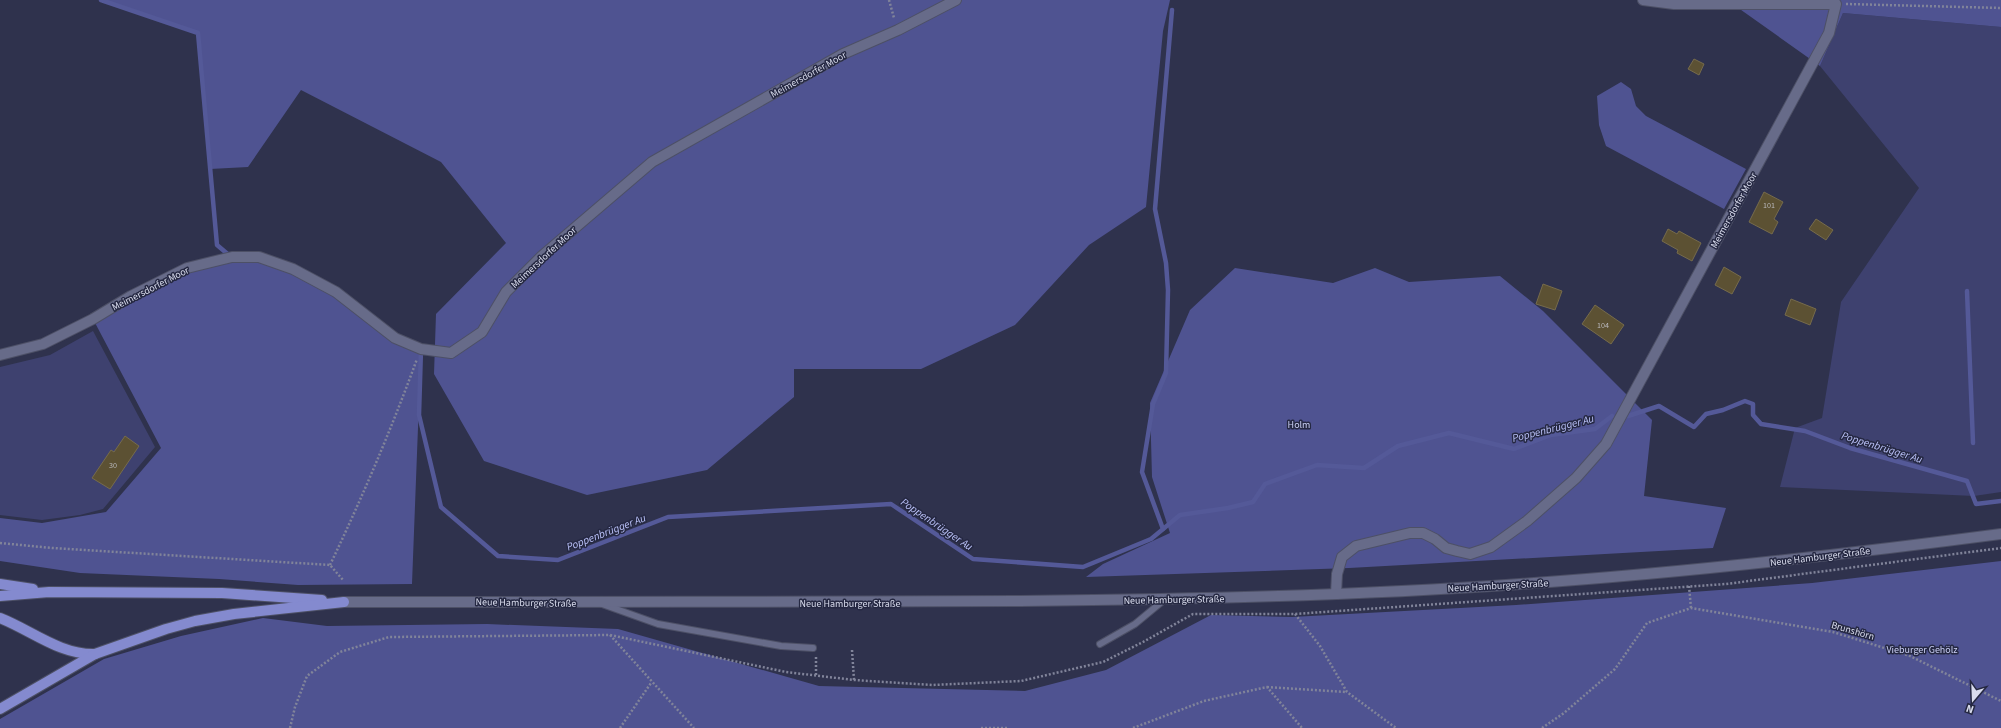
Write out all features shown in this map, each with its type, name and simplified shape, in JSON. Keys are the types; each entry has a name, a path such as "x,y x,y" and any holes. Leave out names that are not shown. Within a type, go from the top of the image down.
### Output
{"main road":[{"path":"0,584 48,592"},
{"path":"0,596 48,592 222,593 344,602"},
{"path":"0,709 95,654 166,629 195,621 234,614 344,602"},
{"path":"0,618 56,646 82,653 95,654"}],"street":[{"name":"Meimersdorfer Moor","path":"0,355 43,344 94,319 130,296 187,268 232,257 258,257 293,269 336,292 396,338 421,349 450,353 482,332 506,292 537,261 652,162 843,54 898,30 956,0"},
{"path":"1644,0 1681,4 1836,4"},
{"name":"Meimersdorfer Moor","path":"1336,594 1337,574 1342,557 1356,546 1410,533 1423,533 1435,539 1446,548 1470,554 1491,547 1527,521 1576,478 1606,444 1829,33 1836,4"},
{"name":"Neue Hamburger Straße","path":"344,602 599,603 1164,600 1336,594 1517,584 1698,570 1845,554 2001,534"}],"lane":[{"path":"1100,644 1135,624 1164,600"},
{"path":"599,603 658,624 781,646 814,648"}],"path":[{"path":"888,0 898,30"},
{"path":"1836,4 1938,8 2001,8"},
{"path":"330,565 364,495 394,422 421,349"},
{"path":"0,543 52,548 330,565 343,580"},
{"path":"290,728 295,707 306,676 340,652 389,637 610,635 786,672 816,676 932,685 1021,681 1103,662 1193,614 1295,614 1734,583 2001,548"},
{"path":"1542,728 1564,713 1615,669 1647,623 1690,608 1689,586"},
{"name":"Brunshörn","path":"1690,608 1834,632 1910,656 2001,701"},
{"path":"1295,614 1320,646 1347,692 1396,728"},
{"path":"610,635 651,683 694,728"},
{"path":"814,648 816,676"},
{"path":"852,650 854,680"},
{"path":"620,728 651,683"},
{"path":"1132,728 1204,701 1267,687 1347,692"},
{"path":"1267,687 1302,728"},
{"path":"981,728 1009,728"}],"shaded area":[{"path":"1843,13 2001,27 2001,492 1974,496 1780,487 1795,428 1822,418 1841,302 1919,188 1820,66"},
{"path":"93,331 155,447 103,509 80,515 42,520 0,515 0,367 50,355"}],"green space":[{"path":"101,0 1170,0 1163,31 1146,207 1089,245 1015,325 921,369 794,369 794,397 707,470 587,495 484,461 434,374 436,314 506,243 441,162 301,90 248,167 210,169 198,33"},
{"path":"1727,0 2001,0 2001,27 1843,13 1820,66"},
{"path":"1621,82 1631,89 1636,106 1646,116 1746,169 1724,209 1606,146 1599,125 1597,96"},
{"path":"259,257 293,269 395,338 421,349 412,584 298,585 219,579 80,573 0,561 0,518 42,523 106,512 161,448 93,319 187,268"},
{"name":"Holm","path":"1235,268 1333,283 1375,268 1409,282 1500,276 1543,311 1652,420 1644,496 1726,508 1713,548 1349,568 1086,577 1103,564 1170,533 1152,477 1150,403 1190,310"},
{"name":"Vieburger Gehölz","path":"2001,561 2001,728 0,728 0,719 104,659 181,636 263,618 327,626 487,624 618,629 819,686 1025,691 1106,670 1211,615 1292,617 1516,605 1812,583"}],"building":[{"path":"1694,59 1704,64 1699,75 1688,69"},
{"path":"1764,192 1783,202 1774,219 1778,222 1772,234 1749,222"},
{"path":"1816,219 1833,230 1826,240 1809,229"},
{"path":"1668,229 1677,234 1679,231 1701,243 1692,261 1677,253 1678,250 1662,241"},
{"path":"1724,267 1741,277 1732,294 1715,285"},
{"path":"1543,284 1562,291 1555,310 1536,304"},
{"path":"1791,299 1816,309 1810,325 1785,315"},
{"path":"1595,305 1624,325 1611,344 1582,324"},
{"path":"125,436 139,446 110,489 92,478 111,450 114,452"}],"waterway":[{"path":"101,0 198,33 217,245 230,256"},
{"path":"1163,529 1142,472 1153,404 1166,373 1168,290 1166,263 1155,209 1172,10"},
{"path":"1967,291 1973,443"},
{"name":"Poppenbrügger Au","path":"421,349 419,415 441,507 498,556 558,560 668,517 891,504 973,559 1083,567 1151,539 1180,515 1228,508 1253,502 1265,484 1317,465 1364,468 1398,446 1449,433 1514,449 1551,435 1595,429 1612,416"},
{"name":"Poppenbrügger Au","path":"1628,416 1659,406 1694,427 1706,414 1723,410 1745,401 1753,404 1753,415 1761,424 1805,431 1850,448 1967,481 1976,504 2001,501"}]}
